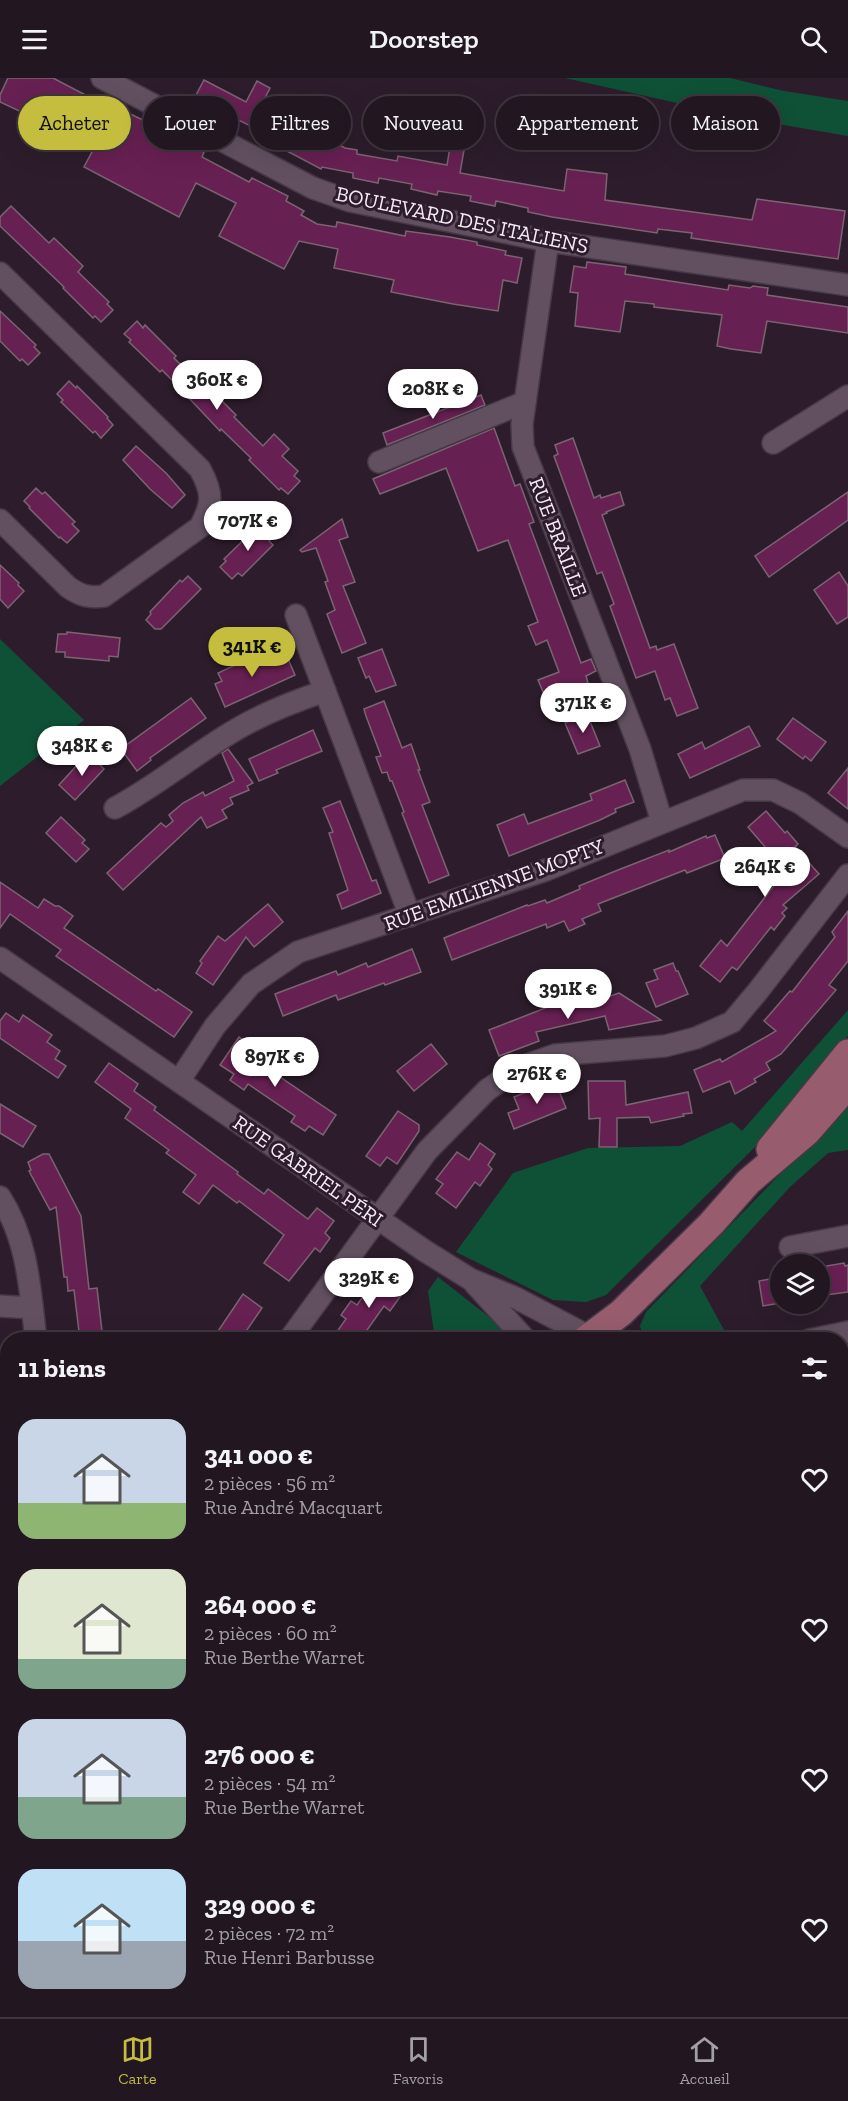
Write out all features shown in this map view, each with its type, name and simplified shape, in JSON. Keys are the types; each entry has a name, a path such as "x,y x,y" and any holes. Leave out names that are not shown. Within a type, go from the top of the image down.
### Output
{"main road":[{"path":"748,1182 774,1142 848,1053"},
{"path":"597,1332 621,1313 711,1224 748,1182 807,1132 848,1085"}],"street":[{"name":"BOULEVARD DES ITALIENS","path":"102,78 313,188 350,201 548,241 848,285"},
{"name":"RUE BRAILLE","path":"548,241 522,424 523,447 640,749 662,822"},
{"path":"0,273 200,469 208,485 211,499 208,512 200,527 105,596 92,598 79,595 68,587 0,520"},
{"path":"773,443 848,396"},
{"path":"379,462 525,402"},
{"path":"296,615 410,916"},
{"path":"115,808 139,795 232,732 275,708 325,691"},
{"name":"RUE EMILIENNE MOPTY","path":"179,1081 215,1026 251,984 298,952 546,870 743,790 773,790 800,803 848,837"},
{"path":"295,1332 435,1143 487,1090 521,1067 555,1055 665,1047 696,1038 732,1022 848,875"},
{"name":"RUE GABRIEL PÉRI","path":"0,958 343,1193 378,1220 470,1279 516,1298 579,1332"},
{"path":"0,1197 16,1227 28,1266 35,1332"},
{"path":"790,1247 848,1236"},
{"name":"RUE GABRIEL PÉRI","path":"470,1279 519,1332"},
{"path":"0,1306 32,1308"}],"green space":[{"path":"565,78 730,78 784,91 848,101 848,136 780,124 780,96 671,96 671,102 659,99 659,96 646,96"},
{"path":"0,639 84,720 0,786"},
{"path":"848,1010 848,1036 766,1136 606,1295 586,1302 553,1300 456,1252 513,1173 588,1148 680,1146 732,1122 742,1131"},
{"path":"848,1098 848,1150 828,1153 790,1187 700,1286 725,1332 642,1332 640,1326 646,1312 794,1160"},
{"path":"438,1277 502,1327 505,1332 434,1332 428,1291"}],"building":[{"path":"8,78 53,78 87,96 18,96 18,110 0,102 0,95"},
{"path":"204,80 235,96 196,96"},
{"path":"257,81 270,88 266,96 250,96 250,126 238,120 238,98 246,102"},
{"path":"131,114 143,120 143,150 200,150 204,152 202,157 249,182 252,178 288,196 286,201 304,211 301,215 317,224 336,227 337,222 405,236 406,231 450,237 506,251 505,255 522,258 517,283 503,280 498,311 391,292 394,280 334,268 338,249 299,241 284,269 219,236 236,203 196,183 179,217 84,167 93,150 131,150"},
{"path":"351,149 357,150 357,154 397,161 398,156 447,165 450,150 464,150 460,173 564,191 567,169 607,174 605,200 752,220 757,199 845,211 838,259 691,238 692,233 658,229 657,233 552,217 528,212 528,208 496,201 495,206 470,201 471,196 438,191 437,195 411,189 412,184 379,178 378,183 353,178 353,173 322,167 321,169 285,150"},
{"path":"11,206 49,243 54,238 83,266 78,272 109,302 107,304 113,310 101,322 95,316 93,318 0,226 0,217"},
{"path":"587,262 626,267 625,274 728,290 729,285 768,288 767,295 848,307 848,333 767,321 761,353 731,349 717,346 722,315 625,301 620,332 575,326 578,293 570,292 574,266 586,268"},
{"path":"0,311 36,345 34,347 40,353 28,365 22,359 20,361 0,341"},
{"path":"137,321 143,328 145,325 176,356 174,358 203,387 205,384 263,446 274,434 289,449 282,456 298,471 294,476 300,481 288,494 281,488 279,490 249,460 251,458 221,429 220,431 162,370 160,372 129,342 131,340 124,334"},
{"path":"69,381 108,417 113,425 101,438 61,402 63,400 57,394"},
{"path":"481,395 485,405 387,445 383,433"},
{"path":"494,428 515,486 520,484 534,522 529,524 581,663 591,659 596,671 586,676 588,683 584,684 587,694 568,700 563,686 544,694 538,680 559,672 547,640 536,645 528,626 538,622 508,540 478,551 446,468 380,494 373,479"},
{"path":"573,438 594,498 620,492 624,505 602,515 650,648 656,646 657,650 674,644 698,708 677,716 670,698 665,700 655,671 636,678 610,606 614,604 602,572 597,574 554,456 558,454 555,445"},
{"path":"136,446 166,473 185,495 172,508 150,489 123,460"},
{"path":"36,488 42,494 45,492 75,522 72,524 79,531 67,543 59,538 24,501"},
{"path":"848,492 848,520 769,577 755,556"},
{"path":"342,519 348,537 339,540 355,582 343,586 366,643 342,653 327,614 335,610 325,582 328,581 316,548 302,552 300,550"},
{"path":"263,524 274,535 269,541 273,545 242,576 238,573 232,579 220,567 226,561 224,559"},
{"path":"0,565 24,591 8,608 0,599"},
{"path":"839,572 848,586 848,617 837,624 814,590"},
{"path":"188,576 201,589 161,629 155,629 146,620 150,612 180,580 182,582"},
{"path":"67,632 120,638 118,657 109,656 109,661 65,657 65,652 56,652 58,634 67,634"},
{"path":"382,649 396,685 376,692 369,676 366,678 358,658"},
{"path":"285,652 295,675 225,707 215,684 222,681 218,673 246,660 249,668"},
{"path":"191,698 206,718 150,758 151,760 137,771 121,749"},
{"path":"384,701 402,748 411,744 430,802 422,805 449,875 429,883 392,781 387,772 382,773 376,757 381,756 364,709"},
{"path":"587,714 600,746 578,754 565,723"},
{"path":"793,718 826,742 811,761 805,756 803,759 777,739"},
{"path":"749,726 760,746 690,778 678,754 702,742 705,749"},
{"path":"313,730 322,751 276,770 278,773 259,781 249,759"},
{"path":"228,749 253,783 247,786 249,790 230,798 233,804 222,810 227,818 207,828 201,817 123,890 107,873 161,823 166,827 173,821 169,815 183,803 203,792 205,796 234,781 222,753"},
{"path":"88,753 104,769 75,800 59,785"},
{"path":"848,768 848,809 828,793"},
{"path":"625,780 634,802 615,809 616,812 600,820 509,856 497,825 524,814 528,824 592,800 590,794"},
{"path":"340,801 372,881 376,880 381,893 342,909 337,895 348,890 329,833 333,832 323,808"},
{"path":"766,811 798,844 795,847 819,874 783,905 787,908 782,913 785,916 774,930 771,927 737,970 732,967 720,982 700,966 721,940 727,946 783,874 769,857 772,855 748,827"},
{"path":"61,817 85,840 82,843 89,849 76,862 46,833"},
{"path":"715,835 725,858 687,873 685,870 598,904 601,911 582,919 585,924 569,931 564,921 547,928 546,924 452,960 444,938 527,905 545,900 547,903 580,889 579,886 618,870 706,836 707,838"},
{"path":"0,882 38,908 44,899 59,906 73,916 64,928 156,991 158,989 192,1012 174,1037 56,956 61,950 10,914 0,928"},
{"path":"268,904 283,922 254,947 246,937 213,985 196,973 202,963 200,961 218,936 225,941"},
{"path":"848,911 848,961 829,985 836,990 781,1054 766,1063 770,1070 754,1079 756,1082 735,1094 730,1081 703,1092 694,1070 720,1059 722,1062 776,1031 764,1021 790,991 792,992 835,937 832,932"},
{"path":"412,949 421,972 338,1000 336,995 283,1016 275,994 336,971 338,975 366,963 368,967"},
{"path":"673,963 688,994 656,1007 646,983 658,979 654,970"},
{"path":"619,993 661,1020 609,1030 605,1016 536,1032 539,1041 499,1056 489,1030 553,1005 552,1001 583,994 586,1004"},
{"path":"6,1013 19,1022 23,1015 52,1035 47,1042 60,1051 55,1059 66,1066 58,1078 0,1038 0,1021"},
{"path":"239,1037 261,1052 255,1060 336,1115 323,1135 309,1126 305,1131 291,1122 295,1116 248,1084 244,1090 230,1080 234,1074 220,1065"},
{"path":"431,1044 447,1064 414,1091 397,1071"},
{"path":"109,1063 138,1084 134,1091 156,1107 154,1110 264,1194 268,1189 308,1219 317,1208 334,1221 325,1233 330,1238 320,1252 315,1248 289,1281 264,1263 284,1235 239,1201 237,1203 213,1185 199,1204 183,1192 196,1175 166,1153 169,1150 125,1118 131,1109 95,1082"},
{"path":"555,1081 566,1108 514,1129 508,1113 519,1109 514,1097"},
{"path":"588,1081 625,1081 626,1105 688,1092 692,1113 651,1123 649,1117 617,1118 617,1147 599,1147 600,1118 589,1119"},
{"path":"0,1104 36,1126 23,1147 0,1133"},
{"path":"398,1111 419,1125 419,1131 397,1164 387,1157 380,1166 366,1156"},
{"path":"480,1143 495,1154 488,1165 492,1169 480,1186 475,1182 456,1208 436,1193 443,1184 436,1179 457,1152 469,1160"},
{"path":"43,1154 49,1154 81,1216 89,1289 97,1288 102,1332 79,1332 74,1290 68,1291 67,1277 64,1277 56,1207 50,1210 29,1171 31,1170 28,1162"},
{"path":"844,1263 845,1266 848,1265 848,1292 830,1294 830,1265"},
{"path":"387,1276 405,1290 390,1311 384,1306 366,1332 337,1332 346,1319 341,1315 351,1301 357,1305 371,1285 377,1290"},
{"path":"770,1279 770,1305 763,1306 759,1281"},
{"path":"243,1294 262,1308 246,1332 217,1332"}]}
